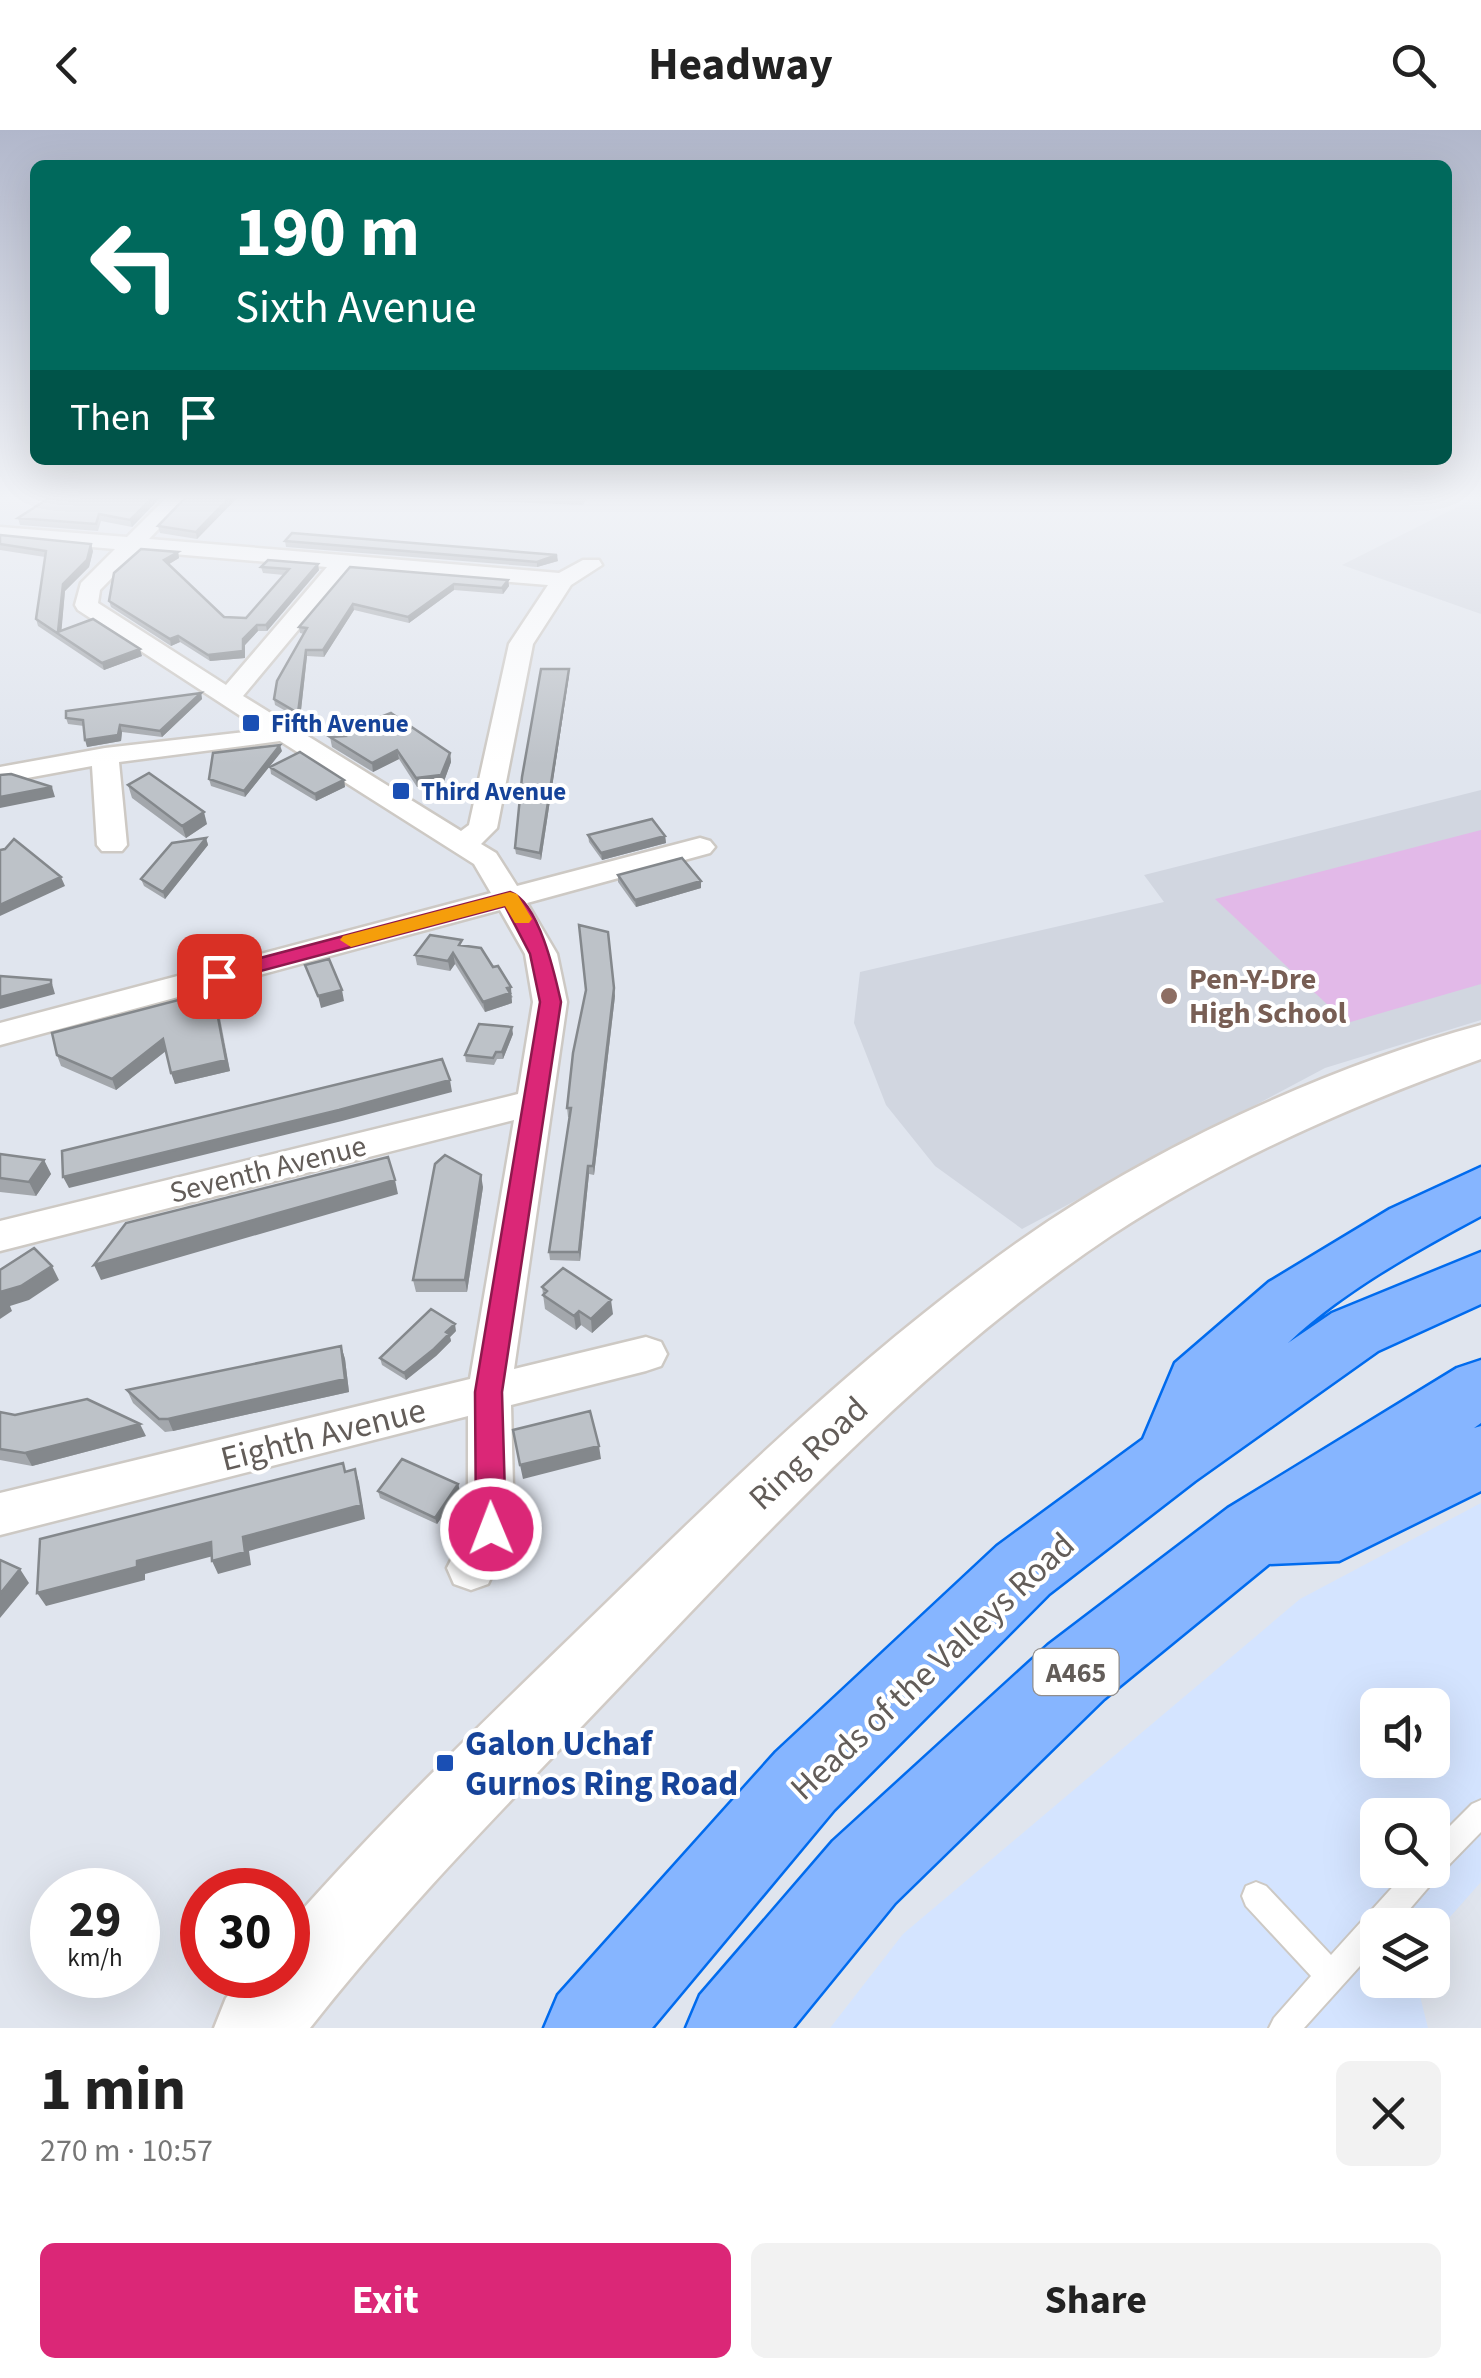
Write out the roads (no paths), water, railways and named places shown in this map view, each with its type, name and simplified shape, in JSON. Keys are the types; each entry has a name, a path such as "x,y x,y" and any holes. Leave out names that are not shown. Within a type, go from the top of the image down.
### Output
{"highway":[{"path":"1170,1458 1199,1383 1292,1300 1412,1224 1481,1189"},
{"name":"Heads of the Valleys Road","path":"591,2028 805,1781 1023,1570 1170,1458 1355,1332 1481,1277"},
{"name":"A465","path":"733,2028 864,1872 1076,1672 1254,1531 1481,1388"},
{"path":"1254,1531 1339,1528 1481,1456"}],"street":[{"path":"90,587 86,604 101,618 486,860 541,954 550,1002 488,1392 491,1529 471,1568"},
{"path":"223,696 239,689 322,587"},
{"path":"462,844 483,828 521,644 559,587"},
{"path":"0,775 105,756 257,739 284,732"},
{"path":"105,756 112,844"},
{"path":"0,1034 700,847"},
{"name":"Ring Road","path":"256,2028 296,1978 478,1780 784,1472 922,1348 1044,1254 1138,1193 1362,1082 1481,1041"},
{"name":"Seventh Avenue","path":"0,1236 536,1102"},
{"name":"Eighth Avenue","path":"0,1514 646,1354"}],"lane":[{"path":"1450,1845 1481,1812"},
{"path":"1284,2028 1411,1888"},
{"path":"1256,1896 1332,1976"}],"place":[{"name":"Fifth Avenue","path":"251,723"},
{"name":"Third Avenue","path":"401,791"},
{"name":"Pen-Y-Dre High School","path":"1169,996"},
{"name":"Galon Uchaf Gurnos Ring Road","path":"445,1763"}]}
